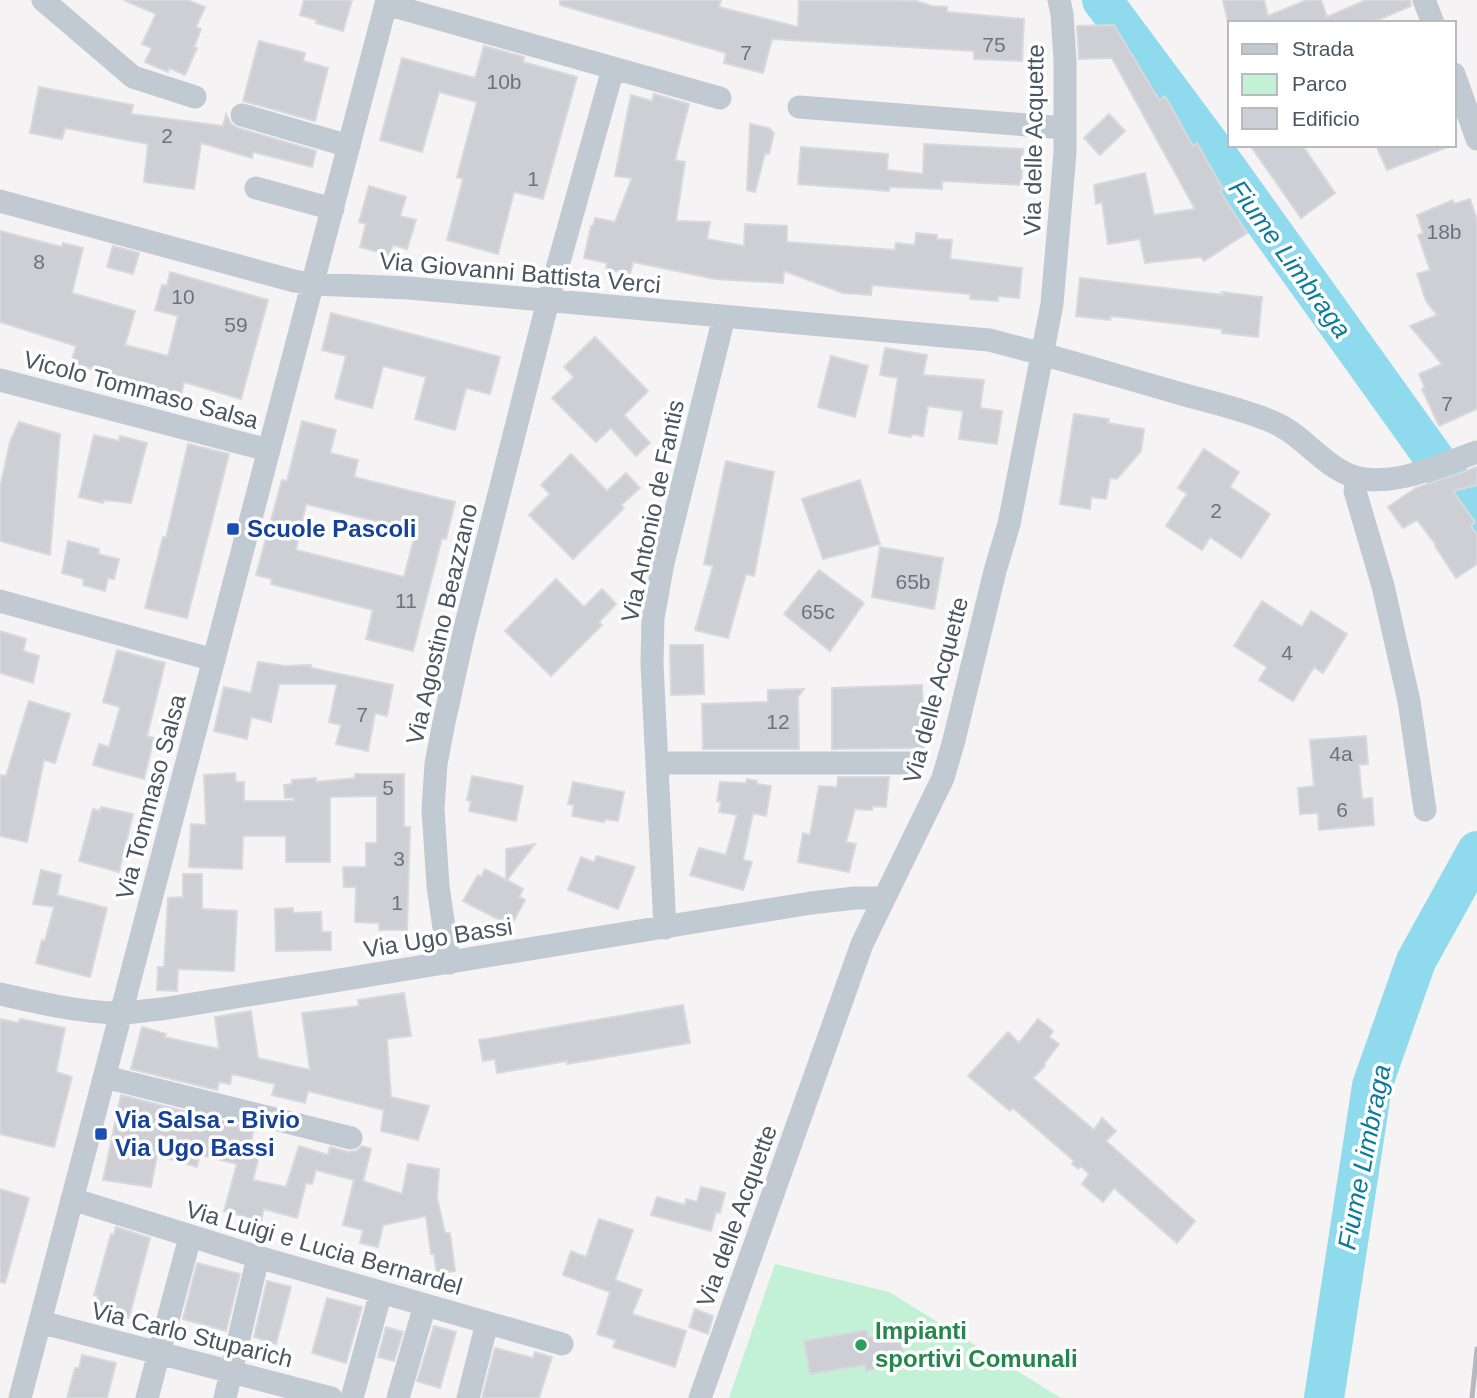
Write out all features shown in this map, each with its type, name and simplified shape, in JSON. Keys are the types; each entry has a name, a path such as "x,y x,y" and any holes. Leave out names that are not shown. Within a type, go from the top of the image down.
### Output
{"street":[{"path":"43,0 133,78 195,97"},
{"name":"Via delle Acquette","path":"700,1398 862,944 924,820 947,765 1009,524 1044,353 1056,265 1065,128 1064,49 1059,0"},
{"path":"1424,0 1432,21"},
{"path":"387,2 720,98"},
{"name":"Via Tommaso Salsa","path":"20,1398 387,2"},
{"name":"Via Agostino Beazzano","path":"449,963 435,848 433,809 436,764 461,643 548,301 613,69"},
{"path":"1456,80 1477,139"},
{"path":"799,107 1065,128"},
{"path":"242,115 349,146"},
{"path":"256,188 333,209"},
{"name":"Via Giovanni Battista Verci","path":"0,201 313,284 373,285 989,340 1044,353 1276,423 1301,439 1339,470 1357,478"},
{"name":"Via Antonio de Fantis","path":"665,928 652,664 653,618 666,550 724,317"},
{"name":"Vicolo Tommaso Salsa","path":"0,380 268,450"},
{"path":"1425,810 1409,701 1383,586 1355,491 1357,478 1394,478 1429,470 1477,452"},
{"path":"0,601 214,660"},
{"path":"657,763 913,763"},
{"name":"Via Ugo Bassi","path":"0,994 52,1006 121,1013 162,1009 811,903 884,898"},
{"path":"105,1077 351,1138"},
{"name":"Via Luigi e Lucia Bernardel","path":"72,1199 190,1237 562,1344"},
{"path":"147,1398 190,1237"},
{"path":"225,1398 258,1257"},
{"path":"352,1398 381,1292"},
{"path":"398,1398 425,1305"},
{"name":"Via Carlo Stuparich","path":"40,1322 232,1373 292,1393 331,1398"},
{"path":"468,1398 487,1322"}],"green space":[{"name":"Impianti sportivi Comunali","path":"775,1264 889,1292 1061,1398 729,1398"}],"building":[{"path":"124,0 187,0 205,7 196,27 201,29 194,47 197,48 185,75 169,68 168,72 145,62 152,48 142,44 156,14"},
{"path":"304,0 352,0 343,31 300,15"},
{"path":"560,0 721,0 719,7 798,27 799,0 916,1 947,7 947,12 1024,19 1022,61 974,59 974,51 772,39 763,73 724,63 726,53 560,5"},
{"path":"1223,0 1264,0 1268,16 1307,0 1321,0 1327,17 1366,0 1410,0 1411,6 1376,21 1228,23"},
{"path":"1114,25 1159,100 1165,96 1193,146 1197,143 1223,189 1220,191 1247,233 1204,261 1201,257 1145,263 1140,239 1108,244 1102,202 1096,204 1094,185 1145,173 1154,215 1195,209 1112,58 1079,59 1077,26"},
{"path":"259,41 305,53 303,61 328,68 315,121 243,101"},
{"path":"484,46 524,57 523,62 577,77 543,199 514,192 498,254 447,240 463,179 457,177 477,102 439,92 422,152 380,140 402,58 475,78"},
{"path":"39,87 133,105 131,114 223,126 226,114 231,124 238,128 316,151 312,167 253,152 252,158 201,143 194,189 144,182 148,144 65,128 62,139 30,133"},
{"path":"654,94 689,104 675,160 685,162 676,221 710,222 707,239 744,246 745,224 787,226 787,242 895,250 896,243 915,245 916,233 937,235 937,239 952,240 950,259 1022,268 1019,298 998,296 998,301 970,299 970,294 872,285 871,295 843,293 784,271 783,283 715,279 633,262 630,274 606,269 607,263 584,258 595,218 615,222 632,178 615,176 631,95 652,101"},
{"path":"1109,114 1125,131 1100,155 1084,138"},
{"path":"750,124 769,128 774,133 769,154 765,153 755,192 747,190"},
{"path":"924,144 1023,149 1021,185 942,181 942,189 890,187 889,191 798,184 801,147 888,154 887,170 923,174"},
{"path":"1251,147 1303,147 1335,193 1301,218"},
{"path":"1377,147 1448,147 1387,170"},
{"path":"369,186 406,197 400,216 416,220 407,249 393,245 389,255 360,247 366,224 359,222"},
{"path":"1470,199 1477,220 1477,409 1439,426 1422,389 1425,388 1419,374 1442,364 1410,326 1437,315 1426,301 1417,274 1430,270 1418,235 1423,233 1417,215 1453,200 1454,204"},
{"path":"0,231 62,247 63,243 83,248 72,293 135,311 125,345 168,356 178,316 155,310 162,285 167,286 170,272 268,300 241,399 184,382 181,396 133,383 134,381 71,363 76,346 0,322"},
{"path":"113,246 139,253 133,274 107,267"},
{"path":"1080,278 1262,297 1258,337 1222,333 1222,329 1111,316 1110,320 1076,316"},
{"path":"331,313 500,357 490,394 466,388 455,430 415,419 426,377 383,366 372,408 335,398 346,356 322,350"},
{"path":"595,337 648,391 624,415 650,443 636,456 611,428 596,442 552,398 574,377 564,367"},
{"path":"885,348 927,355 923,375 984,380 980,408 1002,411 997,444 959,439 963,411 928,406 923,436 889,433 898,378 880,375"},
{"path":"831,356 868,366 855,417 818,407"},
{"path":"1074,414 1109,419 1108,423 1144,429 1141,451 1117,479 1110,478 1106,499 1091,497 1090,509 1060,504"},
{"path":"302,421 336,430 330,453 358,460 354,477 455,502 446,539 442,538 413,651 366,639 373,610 271,584 272,579 256,575 282,480 287,481","holes":["306,504 416,531 404,577 296,550"]},
{"path":"19,422 60,434 50,555 0,541 0,487 10,442"},
{"path":"94,435 119,441 120,436 147,443 131,503 104,500 103,503 79,497"},
{"path":"188,444 229,454 187,618 145,608 163,537 166,538"},
{"path":"1204,449 1239,472 1230,487 1270,514 1241,558 1210,537 1202,550 1166,526 1187,494 1178,488"},
{"path":"571,454 607,491 626,473 640,488 621,505 624,508 573,559 529,515 550,494 541,485"},
{"path":"726,461 774,472 754,576 746,574 728,638 695,630 713,566 704,564"},
{"path":"1477,467 1477,485 1453,491 1475,522 1471,526 1477,535 1477,564 1456,578 1417,520 1403,528 1388,507 1416,488"},
{"path":"860,480 880,544 823,559 802,499"},
{"path":"68,541 99,549 98,554 119,559 114,579 108,578 105,591 83,585 84,579 62,573"},
{"path":"880,547 943,558 934,609 872,597"},
{"path":"819,570 864,603 830,651 784,614"},
{"path":"556,579 584,607 602,589 616,604 599,622 602,625 551,676 505,631"},
{"path":"1262,601 1302,627 1311,611 1347,634 1323,673 1314,667 1293,701 1259,680 1267,667 1234,646"},
{"path":"0,631 26,639 23,651 39,656 33,683 0,673"},
{"path":"670,645 703,645 704,694 671,695"},
{"path":"117,650 165,663 147,736 154,738 144,779 93,765 99,744 109,747 120,707 103,702"},
{"path":"258,662 285,666 311,665 311,668 393,685 387,716 375,713 368,751 336,744 341,725 329,722 337,684 279,684 271,722 251,717 247,739 214,731 224,687 251,693"},
{"path":"922,685 924,748 832,749 832,688"},
{"path":"804,689 798,697 799,749 703,749 702,704 768,702 768,690"},
{"path":"29,701 70,714 55,763 44,760 27,842 0,836 0,775 6,776"},
{"path":"1366,736 1368,764 1359,765 1362,799 1372,798 1374,825 1319,830 1318,813 1300,814 1298,788 1314,786 1310,740"},
{"path":"235,773 236,782 244,782 244,801 294,801 293,798 285,798 284,785 292,784 292,780 316,778 316,782 355,778 355,774 404,774 404,827 410,827 407,930 379,930 379,923 355,922 356,887 344,887 343,867 366,867 366,843 377,843 377,796 330,797 330,862 286,862 286,836 243,836 242,869 189,867 191,824 206,825 204,775"},
{"path":"472,776 523,786 516,821 469,811 471,801 467,800"},
{"path":"838,777 889,777 886,807 855,809 846,842 856,844 849,872 798,862 803,833 810,835 819,786 837,787"},
{"path":"747,779 771,786 766,816 753,813 743,860 752,862 743,890 690,875 699,848 726,855 737,815 719,812 721,802 717,801 720,782 746,783"},
{"path":"573,782 624,792 618,821 605,819 604,822 572,816 574,805 568,804"},
{"path":"101,807 133,814 119,872 79,861 93,809 100,811"},
{"path":"535,844 507,880 523,889 519,897 525,900 511,926 463,901 478,875 481,877 485,869 506,880 506,849"},
{"path":"597,856 635,867 618,909 568,890 581,857 594,862"},
{"path":"41,870 61,875 57,895 107,908 90,977 36,963 54,907 33,904"},
{"path":"183,874 202,874 202,909 237,911 234,971 178,969 177,991 157,990 158,967 164,967 168,898 183,897"},
{"path":"293,908 293,913 321,912 322,932 331,932 331,950 276,951 275,909"},
{"path":"404,993 411,1036 387,1039 391,1097 429,1106 418,1140 381,1131 384,1110 308,1091 305,1103 272,1095 275,1084 232,1074 230,1084 219,1082 217,1090 131,1069 142,1027 166,1034 164,1037 219,1049 215,1017 251,1011 258,1058 310,1070 302,1013 359,1006 358,1000"},
{"path":"683,1005 690,1043 497,1073 495,1059 483,1061 479,1040"},
{"path":"0,1019 19,1023 20,1019 65,1028 56,1072 72,1077 54,1147 0,1134"},
{"path":"1038,1019 1053,1031 1049,1037 1059,1044 1045,1066 1033,1078 1094,1130 1102,1118 1116,1131 1106,1141 1195,1221 1177,1243 1114,1188 1103,1202 1082,1184 1089,1174 1081,1166 1078,1169 1072,1164 1074,1161 1013,1108 1010,1111 968,1076 1008,1032 1019,1043"},
{"path":"121,1095 254,1129 251,1141 262,1144 253,1180 286,1187 299,1146 328,1155 330,1147 348,1152 356,1151 362,1146 371,1149 363,1181 402,1194 408,1164 439,1169 437,1197 445,1233 450,1233 455,1271 437,1274 434,1254 431,1254 426,1216 383,1225 378,1247 360,1243 363,1230 343,1225 354,1180 316,1170 312,1184 306,1183 297,1218 264,1209 261,1221 224,1211 237,1164 200,1155 197,1167 157,1155 151,1187 103,1180"},
{"path":"701,1187 725,1193 720,1213 716,1212 711,1231 651,1215 657,1197 685,1205 686,1199 697,1202"},
{"path":"0,1189 29,1198 5,1283 0,1282"},
{"path":"599,1219 633,1230 615,1280 642,1290 632,1314 686,1331 675,1367 613,1347 616,1340 597,1334 610,1292 563,1275 571,1251 586,1257"},
{"path":"116,1227 150,1238 129,1318 95,1309 98,1296 94,1295 111,1234 114,1235"},
{"path":"197,1263 240,1274 226,1331 183,1319"},
{"path":"267,1281 291,1287 276,1344 254,1337"},
{"path":"327,1298 362,1307 346,1363 312,1353"},
{"path":"695,1309 713,1316 708,1334 689,1327"},
{"path":"434,1326 456,1332 440,1388 417,1381"},
{"path":"386,1327 403,1332 394,1361 378,1357"},
{"path":"867,1330 868,1337 900,1332 905,1364 866,1371 865,1365 810,1374 804,1341"},
{"path":"495,1348 533,1358 535,1352 552,1357 539,1398 482,1398"},
{"path":"82,1355 116,1363 107,1398 67,1398 75,1368 79,1368"}],"waterway":[{"name":"Fiume Limbraga","path":"1102,0 1215,152 1477,518"},
{"name":"Fiume Limbraga","path":"1324,1398 1372,1086 1416,961 1477,851"}],"railway":[{"path":"1472,1398 1477,1349"}],"place":[{"name":"Scuole Pascoli","path":"233,529"},
{"name":"Via Salsa - Bivio Via Ugo Bassi","path":"101,1134"},
{"name":"Impianti sportivi Comunali","path":"861,1345"}]}
